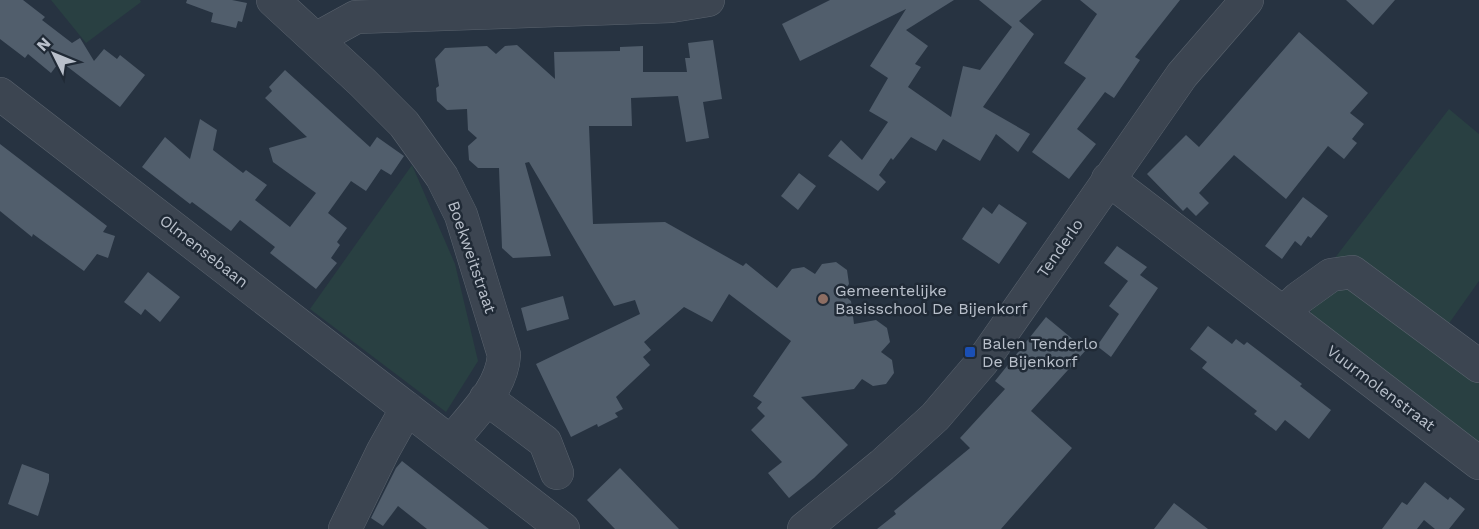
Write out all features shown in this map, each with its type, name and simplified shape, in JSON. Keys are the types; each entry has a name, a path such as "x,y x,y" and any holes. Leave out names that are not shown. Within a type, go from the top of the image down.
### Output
{"street":[{"name":"Boekweitstraat","path":"273,0 404,124 442,177 456,206 504,355 503,367 498,379 451,442"},
{"path":"316,39 356,17 671,6 708,0"},
{"name":"Tenderlo","path":"804,529 882,465 935,417 982,362 1182,75 1247,0"},
{"name":"Olmensebaan","path":"0,94 563,529"},
{"name":"Vuurmolenstraat","path":"1108,179 1479,463"},
{"path":"1283,313 1299,298 1331,275 1352,273 1479,366"},
{"path":"486,398 545,442 557,473"},
{"path":"345,529 407,408"}],"green space":[{"path":"51,0 140,0 141,2 86,43"},
{"path":"1449,109 1479,134 1479,281 1445,329 1331,263"},
{"path":"412,165 455,264 478,361 446,412 310,309"},
{"path":"1345,284 1479,379 1479,442 1310,318 1311,309"}],"building":[{"path":"0,0 23,0 45,17 42,20 72,43 80,38 94,61 104,49 117,59 120,55 145,75 120,107 60,61 51,73 28,54 25,58 0,39"},
{"path":"187,0 232,0 247,3 242,22 238,21 236,28 211,22 213,13 186,3"},
{"path":"830,0 954,0 906,30 928,46 915,64 921,67 908,87 951,117 963,66 980,70 1012,27 979,0 1042,0 1019,21 1034,34 983,107 1030,134 1018,152 996,134 980,161 943,139 936,151 911,137 879,175 886,182 878,191 828,156 841,140 862,160 888,122 869,111 888,78 870,66 906,9 800,61 782,24"},
{"path":"1080,0 1180,0 1135,57 1140,60 1114,98 1105,92 1077,129 1096,144 1069,179 1032,152 1086,78 1064,63 1097,14"},
{"path":"1346,0 1395,0 1373,25"},
{"path":"1299,32 1368,93 1350,113 1364,124 1352,139 1357,143 1344,159 1328,146 1286,199 1234,155 1199,193 1209,203 1196,216 1187,207 1183,211 1147,174 1186,135 1199,147"},
{"path":"713,40 722,99 703,102 709,138 686,142 678,96 631,98 632,126 589,126 593,224 665,222 743,266 746,263 777,288 792,269 804,267 815,274 822,264 836,262 847,270 849,284 842,294 851,301 854,324 876,320 887,328 890,342 881,352 892,360 894,373 886,384 873,386 862,379 854,389 801,397 848,445 814,478 789,498 768,473 782,462 751,430 765,416 757,408 762,402 753,396 791,341 729,294 712,322 684,307 644,342 651,350 643,357 650,365 616,397 623,409 615,413 618,417 571,437 536,364 640,314 635,300 614,306 529,162 525,163 551,256 513,258 502,248 499,168 478,168 469,160 468,146 477,138 468,130 467,109 447,110 437,101 436,88 439,86 435,59 445,48 487,46 496,54 505,46 517,45 555,79 554,52 620,51 620,47 643,46 643,72 687,72 685,58 690,58 688,43"},
{"path":"285,70 370,147 377,137 404,156 391,175 381,169 366,191 351,181 328,213 347,228 337,242 340,245 331,258 337,263 316,289 270,253 275,247 240,220 231,231 192,202 190,204 142,167 165,137 190,159 200,119 217,130 213,150 243,173 246,170 267,185 255,200 290,227 316,193 273,162 269,148 307,137 265,98 272,91 269,87"},
{"path":"0,144 107,226 103,232 115,236 108,258 97,254 84,271 33,234 32,237 0,211"},
{"path":"799,173 816,186 798,210 781,196"},
{"path":"1303,197 1328,216 1311,238 1308,236 1301,246 1295,241 1282,259 1265,246"},
{"path":"999,204 1027,223 999,264 962,239 983,207 992,214"},
{"path":"1117,246 1147,267 1140,275 1158,288 1111,357 1097,346 1119,314 1109,306 1128,281 1104,263"},
{"path":"148,272 180,297 160,322 145,309 141,315 124,302"},
{"path":"563,296 569,319 527,331 521,308"},
{"path":"1046,317 1086,350 1031,411 1072,448 1001,529 877,529 896,514 894,511 970,448 960,438 1005,389 995,381"},
{"path":"1208,326 1232,344 1236,339 1244,345 1247,342 1302,384 1300,386 1331,410 1309,439 1285,420 1276,431 1254,414 1257,411 1202,368 1207,362 1190,349"},
{"path":"402,461 489,529 427,529 398,506 383,526 371,518 396,468"},
{"path":"22,464 49,474 38,516 8,504"},
{"path":"620,468 679,529 615,529 587,500"},
{"path":"1425,482 1448,500 1450,497 1465,509 1449,529 1435,529 1424,520 1417,529 1382,529 1402,502 1407,505"},
{"path":"1174,503 1208,529 1154,529"}],"place":[{"name":"Gemeentelijke Basisschool De Bijenkorf","path":"823,299"},
{"name":"Balen Tenderlo De Bijenkorf","path":"970,352"}]}
